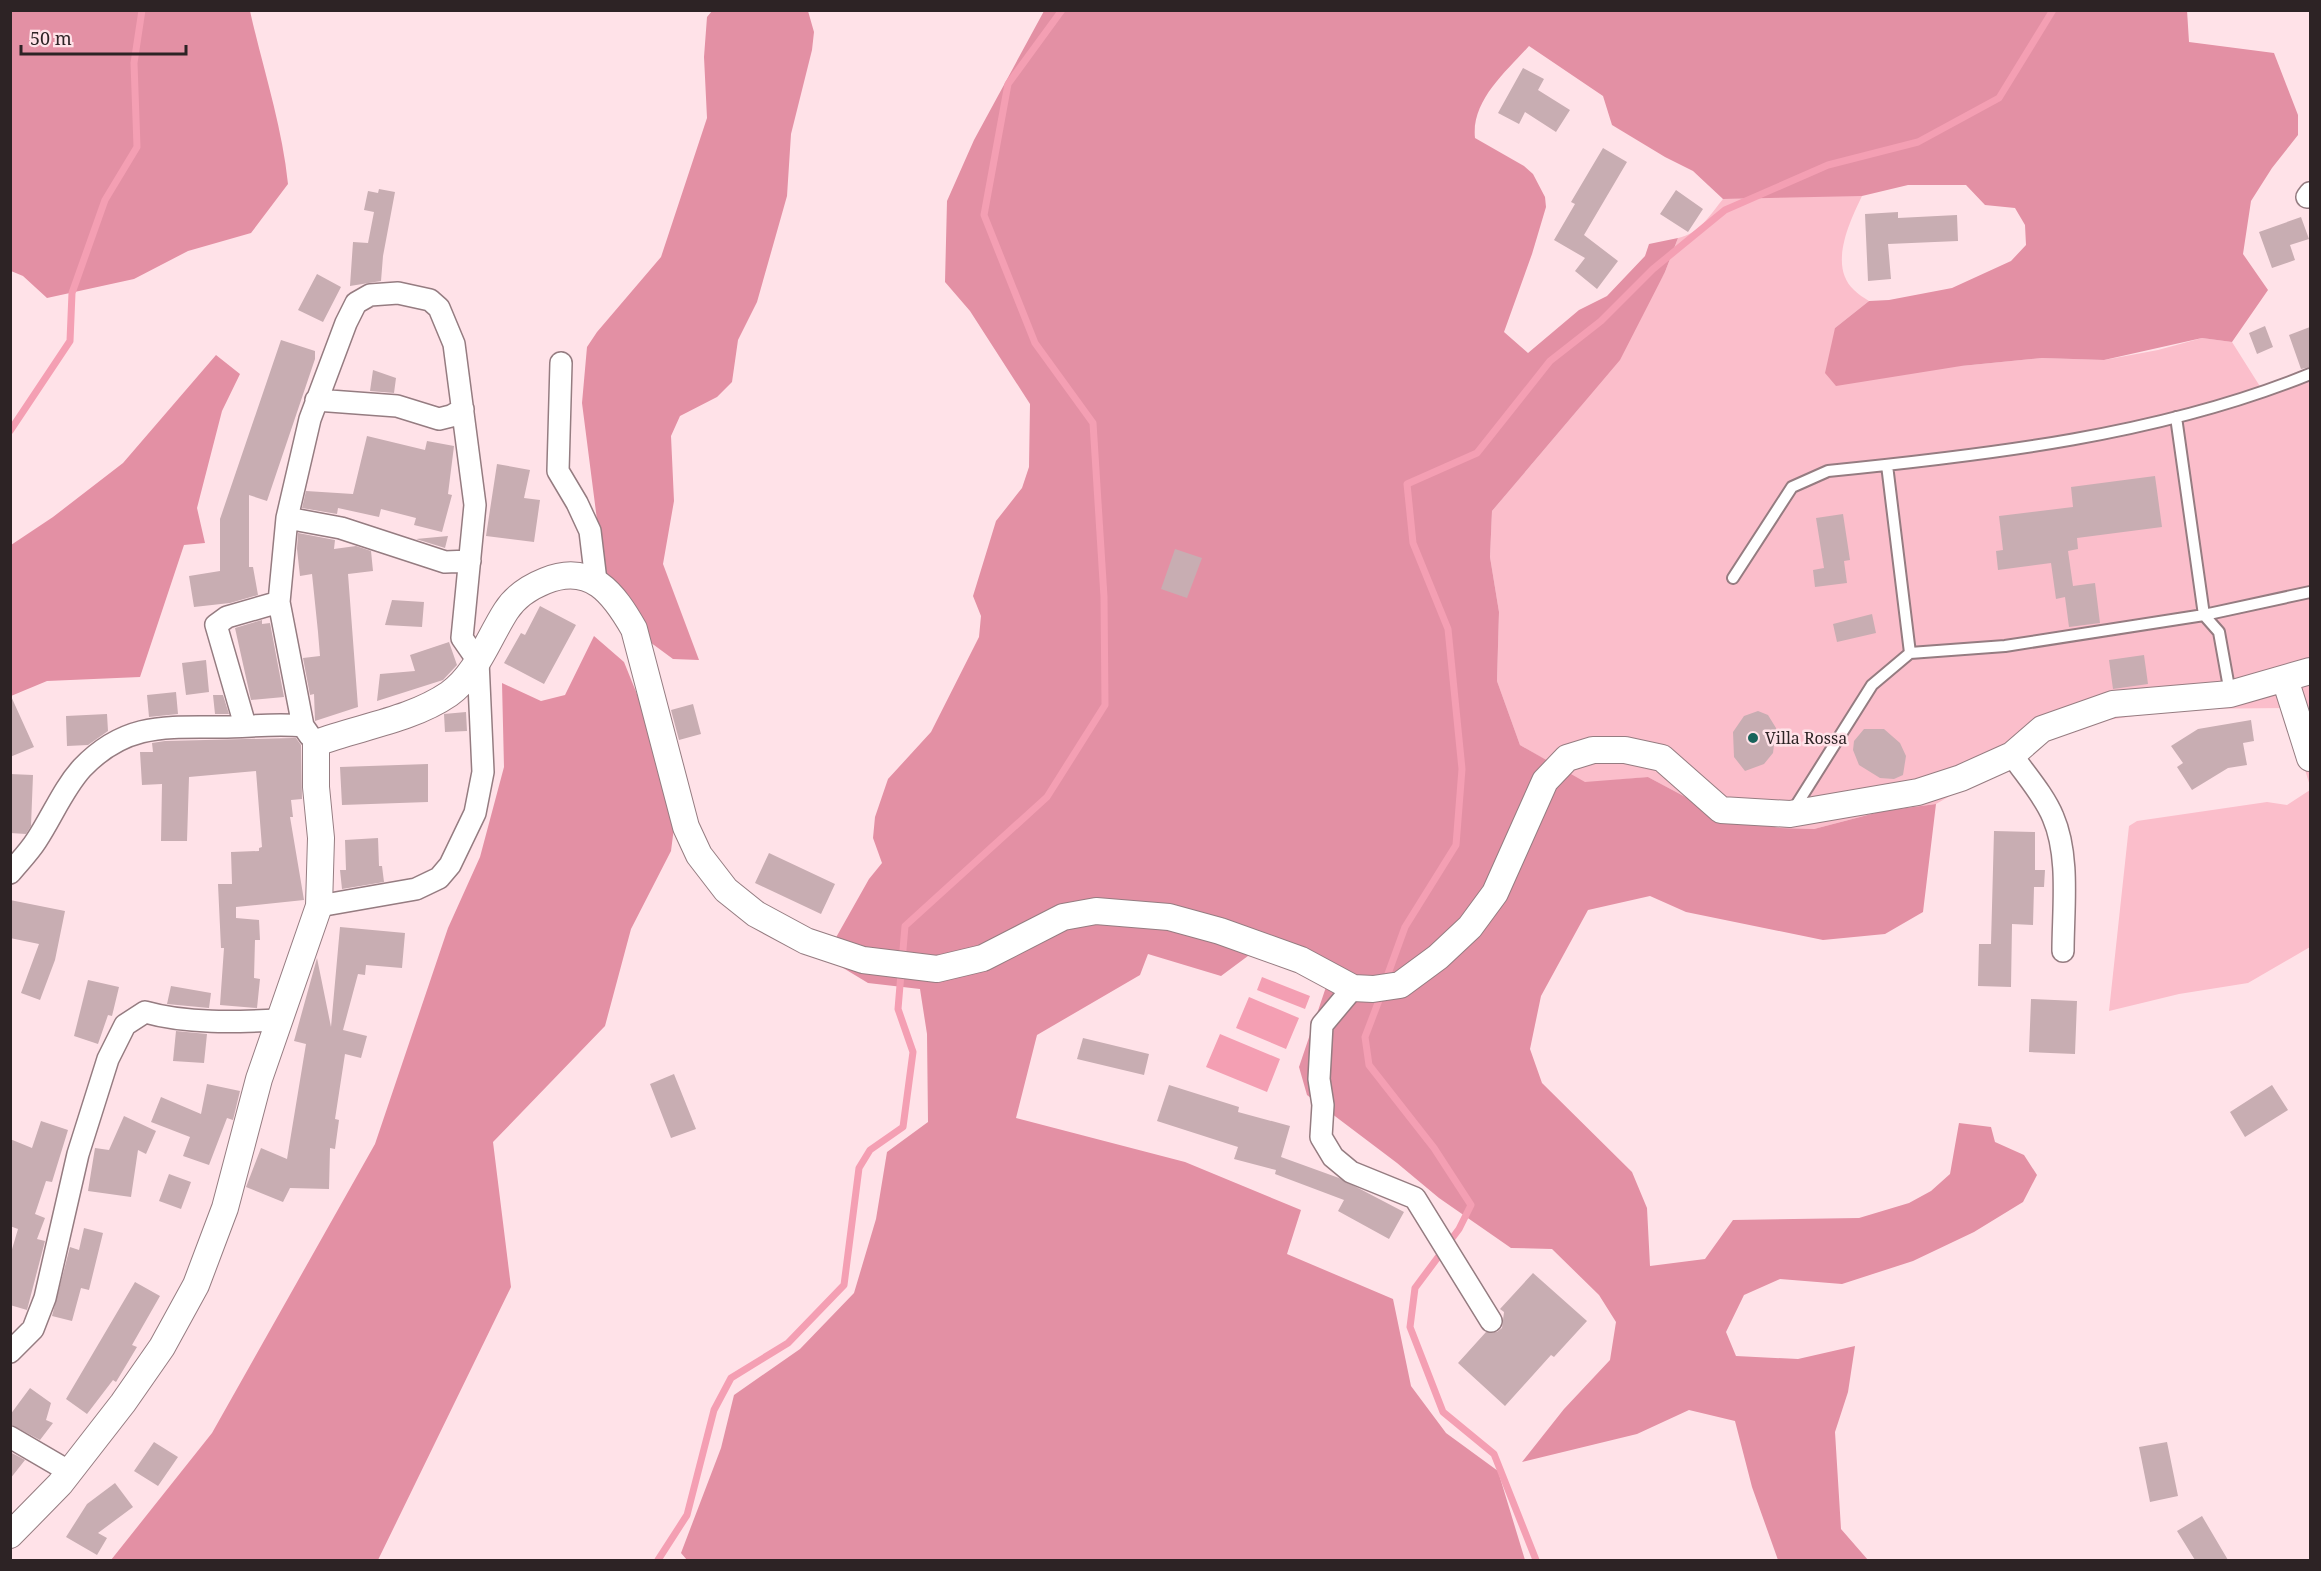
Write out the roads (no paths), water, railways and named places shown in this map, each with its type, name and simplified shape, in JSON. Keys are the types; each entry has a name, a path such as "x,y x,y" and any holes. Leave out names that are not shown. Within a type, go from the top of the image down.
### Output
{"street":[{"path":"10,1534 70,1472 123,1403 162,1347 196,1285 225,1208 259,1079 305,953 319,906 321,838 309,735 279,602 287,518 316,400 356,303 370,295 398,293 430,300 440,308 454,344 475,505 462,638 478,661 483,772 475,813 450,865 439,878 416,889 319,906"},
{"path":"561,363 558,471 590,531 596,581"},
{"path":"316,400 397,406 439,419 451,416 463,409"},
{"path":"287,518 341,528 445,562 470,561"},
{"path":"10,873 36,842 82,768 103,751 143,729 180,725 276,723 309,735 409,713 449,693 478,661 507,609 524,592 559,575 581,575 596,581 620,605 634,629 686,826 699,855 726,891 756,914 806,941 863,960 937,969 983,958 1063,916 1096,911 1168,917 1220,931 1301,960 1363,988 1400,986 1438,957 1470,927 1494,893 1545,782 1567,758 1593,750 1625,750 1662,758 1721,810 1790,814 1918,792 1961,778 2012,755 2042,729 2113,704 2230,694 2310,671"},
{"path":"245,725 216,625 227,617 279,602"},
{"path":"2285,679 2310,758"},
{"path":"2012,755 2053,815 2059,833 2062,867 2063,951"},
{"path":"1363,988 1322,1025 1319,1079 1323,1105 1321,1137 1333,1157 1351,1172 1415,1198 1491,1321"},
{"path":"10,1352 33,1329 45,1298 78,1154 108,1059 125,1025 145,1012 159,1016 239,1022 279,1020"},
{"path":"10,1437 70,1472"}],"lane":[{"path":"1733,578 1792,487 1828,471 2071,439 2176,417 2275,389 2310,374"},
{"path":"2176,417 2204,615 2219,632 2230,694"},
{"path":"1887,465 1910,653"},
{"path":"1790,814 1872,684 1910,653 2005,646 2204,615 2310,592"}],"waterway":[{"path":"10,431 70,341 72,293 105,200 137,147 134,63 142,10"},
{"path":"658,1560 687,1515 714,1410 731,1378 788,1343 844,1285 859,1168 870,1150 903,1127 913,1052 898,1009 905,926 1047,797 1105,705 1104,597 1093,423 1035,343 984,215 1008,84 1062,10"},
{"path":"1385,982 1405,927 1456,845 1462,769 1448,629 1413,543 1407,484 1477,453 1550,361 1601,321 1653,269 1725,210 1828,165 1918,142 1999,98 2053,10"},
{"path":"1381,995 1365,1037 1369,1065 1434,1148 1471,1205 1459,1229 1415,1288 1410,1327 1443,1412 1494,1454 1536,1560"}],"place":[{"name":"Villa Rossa","path":"1753,738"}]}
